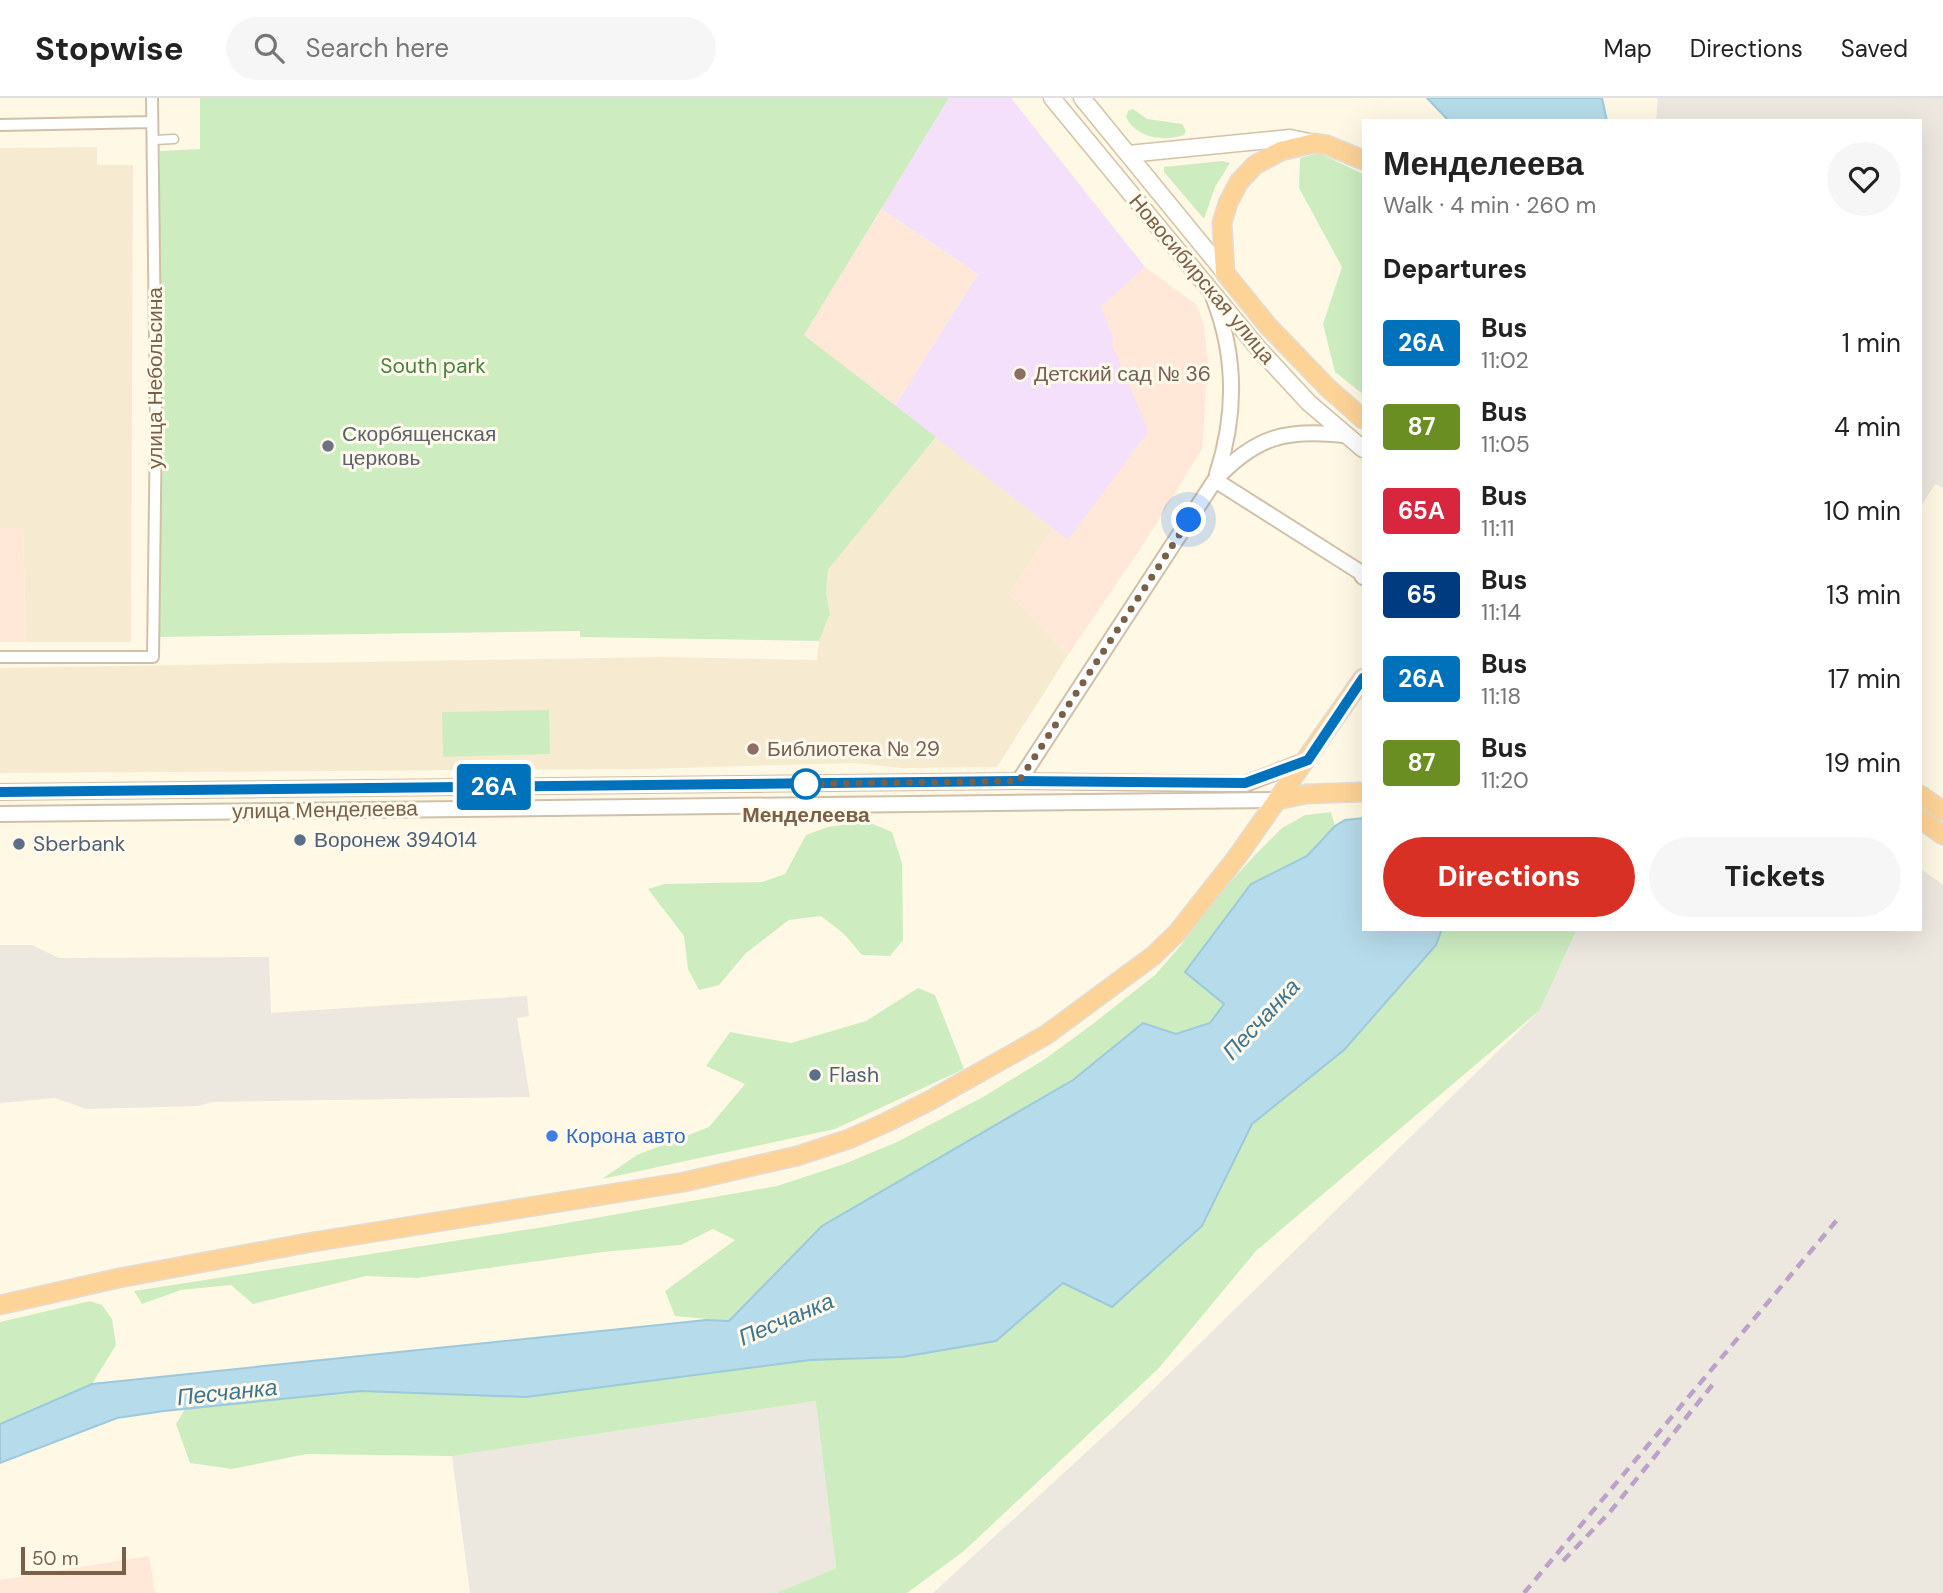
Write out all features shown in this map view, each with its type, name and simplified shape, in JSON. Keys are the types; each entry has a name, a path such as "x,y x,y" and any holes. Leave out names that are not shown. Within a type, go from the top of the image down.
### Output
{"highway":[{"path":"1225,273 1222,223 1228,203 1239,182 1255,165 1281,151 1314,143 1328,145 1362,160"},
{"name":"Новосибирская улица","path":"1225,273 1268,326 1362,418"},
{"path":"0,1305 119,1278 307,1242 684,1182 797,1156 849,1139 929,1101 1046,1035 1153,956 1199,906 1308,760 1362,679"},
{"name":"улица Менделеева","path":"1278,800 1306,794 1362,792"},
{"path":"1922,796 1943,811"},
{"path":"1922,820 1943,835"}],"main road":[{"name":"Новосибирская улица","path":"1052,98 1258,348 1309,403 1362,448"},
{"name":"Новосибирская улица","path":"1082,98 1225,273"},
{"path":"1128,154 1290,138 1314,143"}],"street":[{"name":"улица Небольсина","path":"0,657 153,657 156,421 152,98"},
{"path":"0,125 152,122"},
{"path":"154,140 174,139"},
{"path":"1212,294 1226,337 1231,374 1228,435 1215,480"},
{"path":"1019,781 1215,480 1245,452 1277,437 1310,431 1344,435"},
{"path":"1215,480 1362,574"},
{"name":"улица Менделеева","path":"1245,783 1308,760"},
{"name":"улица Менделеева","path":"0,792 1019,781 1289,784"},
{"path":"609,786 610,807"},
{"name":"улица Менделеева","path":"0,814 1278,800"}],"shaded area":[{"path":"949,98 1011,98 1145,267 1101,307 1114,340 1111,342 1147,427 1146,435 1068,540 895,406 978,274 881,209"},
{"path":"1658,98 1943,98 1943,488 1935,484 1922,505 1922,119 1656,119"},
{"path":"97,147 97,165 133,165 131,642 26,642 23,528 0,528 0,148"},
{"path":"881,209 978,274 895,406 804,335"},
{"path":"1145,267 1197,305 1204,326 1208,363 1202,449 1148,537 1068,655 1009,594 1053,528 1068,539 1110,342 1114,340 1100,307"},
{"path":"936,437 1053,528 1009,594 1068,655 997,767 901,768 855,763 642,769 0,773 0,668 664,657 817,660 819,641 830,614 826,591 828,570"},
{"path":"0,528 23,528 26,642 0,642"},
{"path":"1922,869 1943,885 1943,1593 933,1593 1130,1412 1540,1010 1576,931 1922,931"},
{"path":"0,945 32,945 59,958 269,957 271,1013 527,996 529,1016 517,1018 530,1097 213,1102 198,1106 86,1109 55,1098 0,1103"},
{"path":"817,1401 836,1568 776,1593 470,1593 452,1456"},
{"path":"149,1556 155,1593 0,1593 0,1580"}],"green space":[{"name":"South park","path":"200,98 949,98 804,335 936,437 828,570 826,591 830,614 819,641 580,637 580,631 157,637 160,151 200,149"},
{"path":"1133,109 1147,119 1182,124 1186,131 1184,135 1168,138 1143,134 1136,130 1126,117 1128,111"},
{"path":"1319,153 1362,174 1362,393 1335,372 1323,324 1342,267 1299,188 1300,158"},
{"path":"1222,161 1230,163 1215,187 1204,219 1164,172 1164,167"},
{"path":"549,710 550,754 443,757 442,712"},
{"path":"1331,812 1335,826 1186,972 1224,1004 1210,1023 1176,1034 1143,1023 1073,1080 822,1226 729,1321 675,1316 665,1291 735,1240 713,1229 681,1245 603,1252 417,1278 366,1276 253,1304 231,1285 181,1290 142,1304 134,1291 544,1227 777,1186 844,1164 897,1142 983,1097 1045,1059 1155,975 1220,893 1282,828 1305,815"},
{"path":"866,821 892,832 902,863 903,940 890,956 862,955 844,934 821,916 789,920 746,953 719,985 699,990 688,969 684,936 648,889 664,884 762,882 785,874 806,835 828,827"},
{"path":"1441,931 1576,931 1540,1010 1256,1251 1159,1368 964,1551 907,1593 776,1593 836,1568 816,1401 452,1456 307,1454 232,1469 190,1463 176,1424 185,1409 361,1391 526,1397 810,1360 902,1357 996,1341 1063,1283 1202,1226 1252,1124 1344,1050 1436,945"},
{"path":"918,988 935,995 964,1069 835,1129 602,1179 637,1155 709,1127 745,1084 706,1066 730,1032 791,1043 866,1021"},
{"path":"90,1301 102,1305 112,1319 116,1345 92,1384 0,1424 0,1322"}],"water":[{"path":"1427,98 1602,98 1607,119 1447,119"},
{"name":"Песчанка","path":"1362,818 1362,931 1441,931 1436,945 1344,1050 1252,1124 1202,1226 1112,1307 1063,1283 996,1341 902,1357 810,1360 526,1397 361,1391 164,1411 117,1418 0,1463 0,1424 92,1384 706,1320 729,1321 822,1226 1073,1080 1143,1023 1176,1034 1210,1023 1224,1004 1185,972 1251,884 1307,856 1335,826 1345,820"}],"railway":[{"path":"1524,1593 1837,1220"},
{"path":"1563,1561 1610,1512 1714,1383"}],"bus line":[{"name":"26А","path":"0,792 1016,781 1245,783 1308,760 1362,679"}],"place":[{"name":"Детский сад № 36","path":"1020,374"},
{"name":"Скорбященская церковь","path":"328,446"},
{"name":"Библиотека № 29","path":"753,749"},
{"name":"Менделеева","path":"806,784"},
{"name":"Воронеж 394014","path":"300,840"},
{"name":"Sberbank","path":"19,844"},
{"name":"Flash","path":"815,1075"},
{"name":"Корона авто","path":"552,1136"}],"route":[{"path":"806,784 801,784 1019,781 1189,520"}]}
